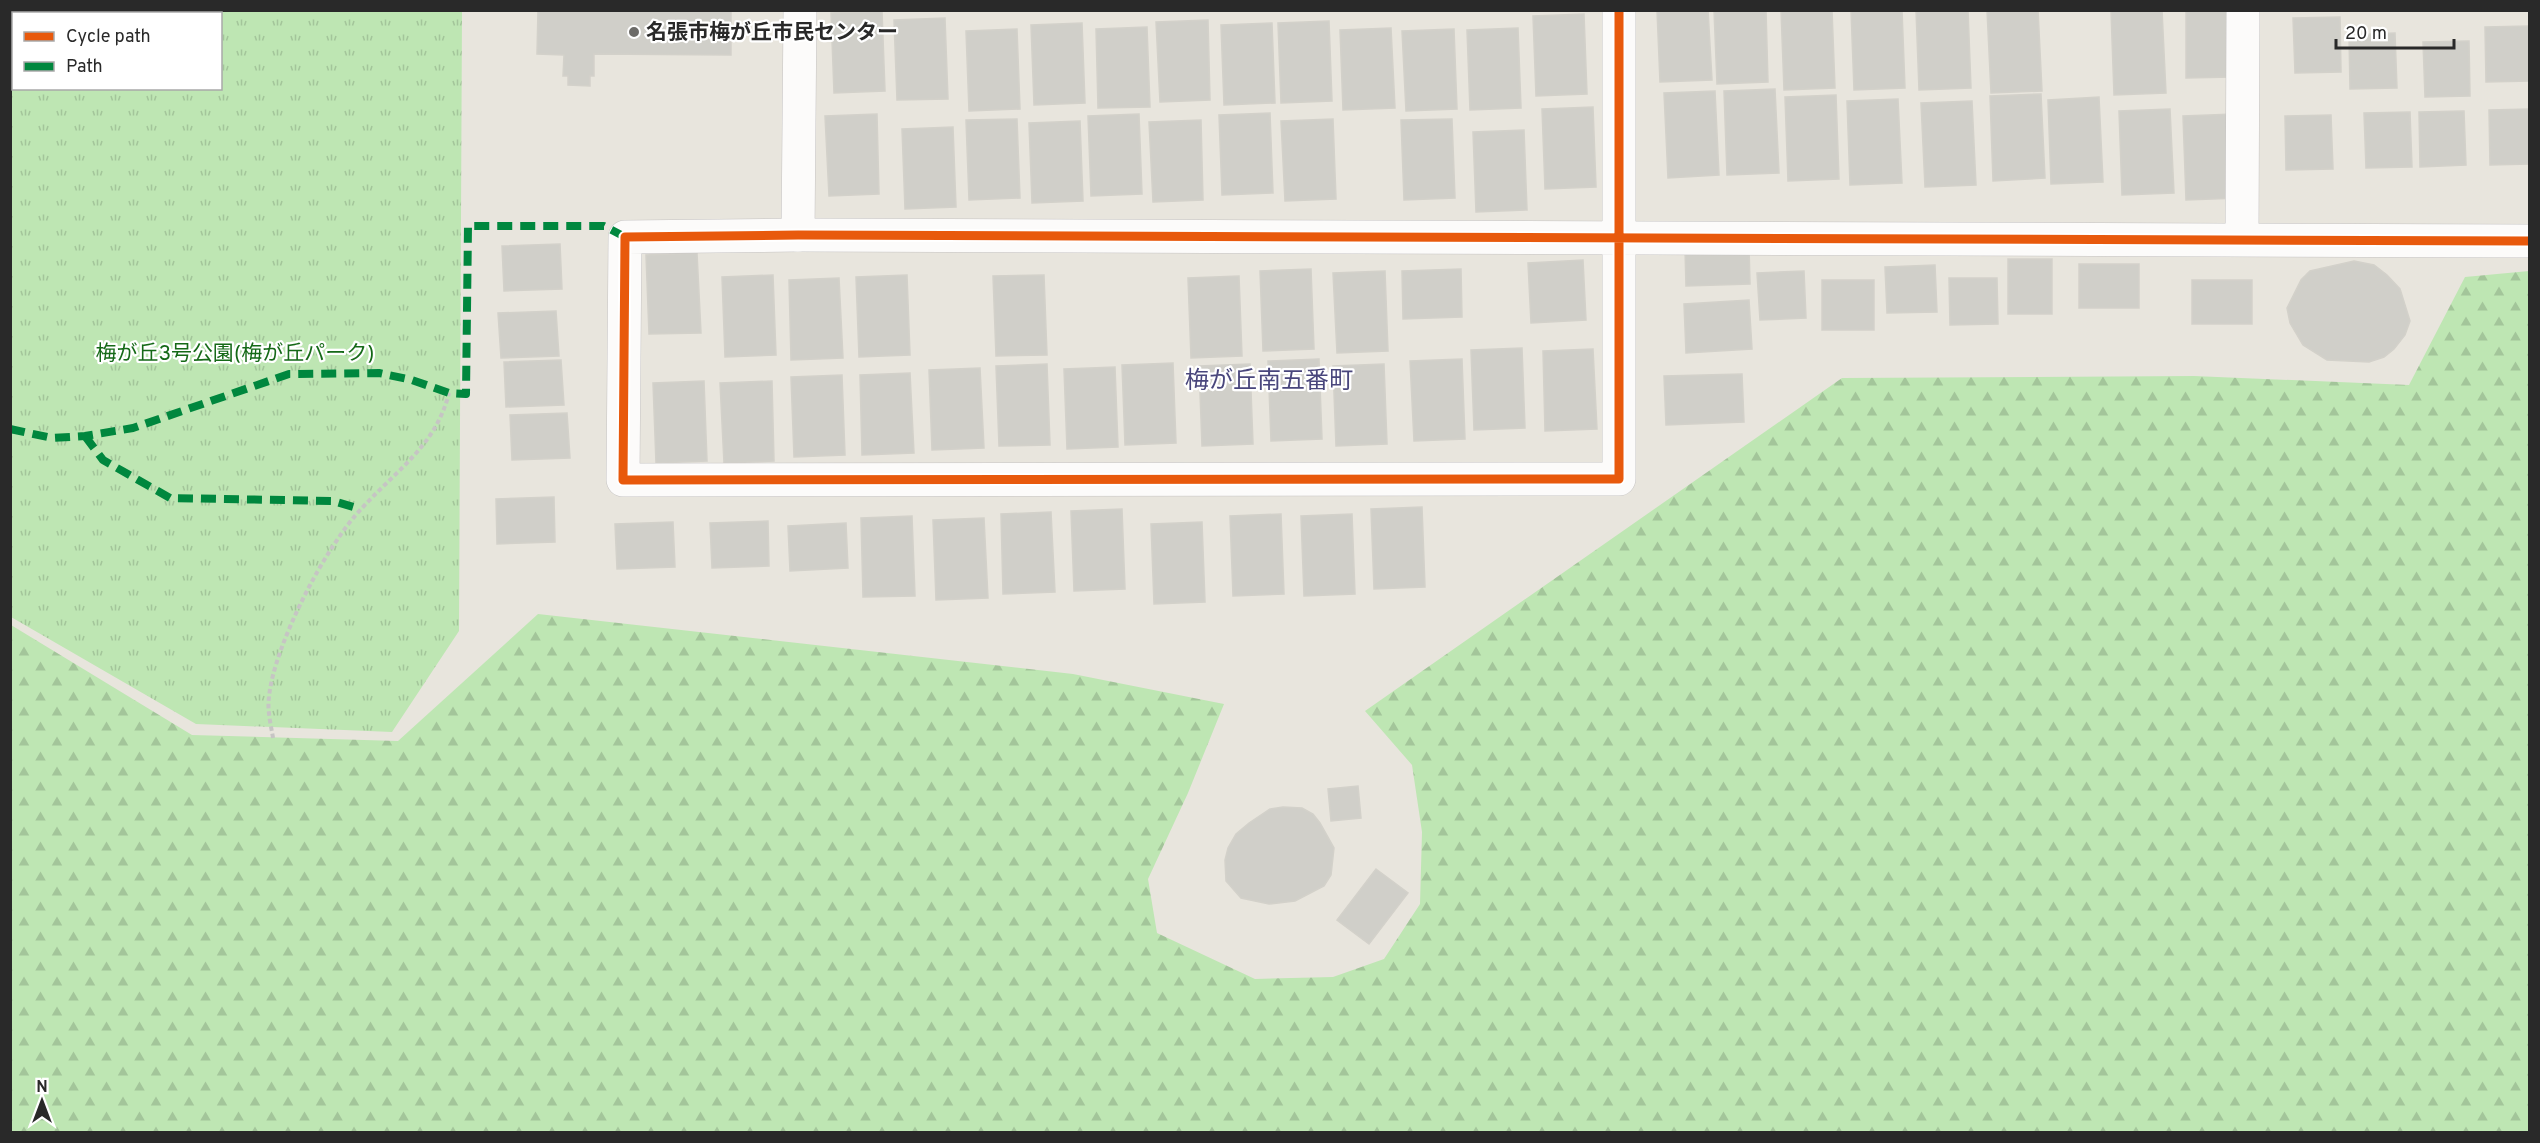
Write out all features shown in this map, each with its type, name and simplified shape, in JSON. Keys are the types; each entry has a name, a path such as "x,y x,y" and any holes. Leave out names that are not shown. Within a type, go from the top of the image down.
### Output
{"street":[{"path":"798,235 800,10"},
{"path":"1619,10 1618,238 1619,479 622,480 625,237 798,235 1618,238 2529,241"},
{"path":"2242,10 2242,240"}],"path":[{"path":"273,738 268,700 272,680 291,622 337,541 360,509 424,446 443,417 449,393"}],"green space":[{"name":"梅が丘3号公園(梅が丘パーク)","path":"11,10 462,11 459,631 392,732 196,724 11,617"},
{"path":"2529,271 2529,1132 11,1132 11,625 192,735 398,741 538,614 1073,674 1224,704 1188,793 1148,879 1157,933 1255,979 1333,977 1384,959 1420,904 1422,832 1412,765 1365,711 1842,378 2194,376 2409,385 2465,277"}],"building":[{"name":"名張市梅が丘市民センター","path":"538,10 731,10 731,55 594,54 594,76 590,76 590,86 568,85 568,76 563,76 564,55 537,54"},
{"path":"1657,10 1708,10 1712,80 1660,82"},
{"path":"1714,10 1766,10 1768,82 1717,84"},
{"path":"1781,10 1832,10 1835,88 1784,90"},
{"path":"1851,10 1902,10 1905,88 1854,90"},
{"path":"1916,10 1968,10 1971,88 1919,90"},
{"path":"1987,10 2038,10 2042,91 1991,93"},
{"path":"2162,10 2166,93 2114,95 2111,11"},
{"path":"2186,10 2232,10 2232,77 2186,78"},
{"path":"882,11 885,91 834,93 831,13"},
{"path":"1584,14 1587,94 1536,96 1533,16"},
{"path":"2340,17 2341,72 2295,73 2293,18"},
{"path":"945,18 948,99 897,100 894,20"},
{"path":"1208,20 1210,100 1160,102 1156,22"},
{"path":"1329,21 1332,101 1281,103 1278,23"},
{"path":"1082,23 1085,103 1034,105 1031,25"},
{"path":"1272,23 1275,103 1224,105 1221,25"},
{"path":"2530,26 2530,81 2486,82 2485,27"},
{"path":"1147,27 1150,107 1098,108 1096,29"},
{"path":"1391,28 1395,108 1343,110 1340,30"},
{"path":"1518,28 1521,108 1470,110 1467,30"},
{"path":"1017,29 1020,109 969,111 966,31"},
{"path":"1454,29 1457,109 1406,111 1402,31"},
{"path":"2395,33 2397,88 2350,89 2349,35"},
{"path":"2469,41 2470,96 2425,97 2423,42"},
{"path":"1775,89 1779,173 1727,175 1724,91"},
{"path":"1715,91 1719,175 1668,178 1664,93"},
{"path":"2041,94 2045,178 1993,181 1990,96"},
{"path":"1836,95 1839,179 1788,181 1785,97"},
{"path":"2099,97 2103,182 2051,184 2048,100"},
{"path":"1898,99 1902,183 1850,185 1847,101"},
{"path":"1972,101 1976,185 1925,187 1921,103"},
{"path":"1593,107 1596,187 1545,189 1542,109"},
{"path":"2170,109 2174,193 2122,195 2119,111"},
{"path":"2530,109 2530,164 2490,165 2489,110"},
{"path":"2464,111 2466,165 2420,167 2419,112"},
{"path":"2410,112 2412,167 2366,168 2364,113"},
{"path":"1270,113 1273,193 1222,195 1219,115"},
{"path":"877,114 879,194 829,196 825,116"},
{"path":"1139,114 1142,194 1091,196 1088,116"},
{"path":"2234,114 2238,198 2186,200 2183,116"},
{"path":"2331,115 2333,169 2286,170 2285,116"},
{"path":"1017,119 1020,198 969,200 966,120"},
{"path":"1333,119 1336,199 1285,201 1281,121"},
{"path":"1452,119 1455,198 1404,200 1401,120"},
{"path":"1201,120 1203,200 1153,202 1149,122"},
{"path":"1080,121 1083,201 1032,203 1029,123"},
{"path":"953,127 956,207 905,209 902,129"},
{"path":"1524,130 1527,210 1476,212 1473,132"},
{"path":"560,244 562,289 504,291 502,246"},
{"path":"1749,247 1750,284 1686,286 1685,249"},
{"path":"697,253 701,333 649,334 646,255"},
{"path":"2008,259 2052,259 2052,314 2008,314"},
{"path":"1583,260 1586,320 1531,323 1528,263"},
{"path":"2354,261 2374,265 2387,275 2400,289 2410,321 2405,335 2384,357 2369,362 2327,360 2303,345 2290,323 2287,308 2301,280 2310,271"},
{"path":"2079,264 2139,264 2139,308 2079,308"},
{"path":"1935,265 1937,312 1887,313 1885,267"},
{"path":"1311,269 1314,349 1263,351 1260,271"},
{"path":"1461,269 1462,317 1403,319 1402,271"},
{"path":"1385,271 1388,351 1337,353 1333,273"},
{"path":"1804,271 1806,318 1760,320 1757,273"},
{"path":"773,275 776,355 725,357 722,277"},
{"path":"907,275 910,355 859,357 856,277"},
{"path":"1044,275 1047,355 996,356 993,276"},
{"path":"1239,276 1242,356 1191,358 1188,278"},
{"path":"839,278 843,358 791,360 789,280"},
{"path":"1949,278 1997,278 1998,324 1950,325"},
{"path":"1822,280 1874,280 1874,330 1822,330"},
{"path":"2192,280 2252,280 2252,324 2192,324"},
{"path":"1749,300 1752,349 1686,353 1684,304"},
{"path":"556,311 559,356 501,358 498,313"},
{"path":"1522,348 1525,428 1474,430 1471,350"},
{"path":"1593,349 1597,429 1545,431 1543,351"},
{"path":"1319,359 1322,439 1271,441 1268,361"},
{"path":"1462,359 1465,439 1414,441 1410,361"},
{"path":"561,360 564,405 506,407 504,362"},
{"path":"1173,363 1176,443 1125,445 1122,365"},
{"path":"1047,364 1050,445 999,446 996,366"},
{"path":"1250,364 1253,444 1202,446 1199,366"},
{"path":"1384,364 1387,444 1336,446 1333,366"},
{"path":"1115,367 1118,447 1067,449 1064,369"},
{"path":"980,368 984,448 932,450 929,370"},
{"path":"910,373 914,453 862,455 860,375"},
{"path":"1742,374 1744,422 1666,425 1664,376"},
{"path":"842,375 845,455 794,457 791,377"},
{"path":"704,381 707,461 656,463 653,383"},
{"path":"772,381 774,461 724,463 720,383"},
{"path":"567,413 570,458 512,460 510,415"},
{"path":"554,497 555,542 497,544 496,499"},
{"path":"1422,507 1425,587 1374,589 1371,509"},
{"path":"1122,509 1125,589 1074,591 1071,511"},
{"path":"1051,512 1055,592 1003,594 1001,514"},
{"path":"1281,514 1284,594 1233,596 1230,516"},
{"path":"1352,514 1355,594 1304,596 1301,516"},
{"path":"912,516 915,596 863,597 861,518"},
{"path":"984,518 988,598 936,600 933,520"},
{"path":"768,521 769,566 712,568 710,523"},
{"path":"673,522 675,567 617,569 615,524"},
{"path":"1202,522 1205,602 1154,604 1151,524"},
{"path":"846,523 848,568 790,571 788,526"},
{"path":"1358,786 1361,818 1331,821 1328,789"},
{"path":"1302,808 1313,814 1320,823 1334,848 1331,875 1324,886 1295,901 1269,904 1241,898 1226,881 1225,860 1228,848 1236,834 1249,823 1270,809"},
{"path":"1376,869 1408,893 1369,944 1337,920"}],"marked path":[{"path":"10,429 52,438 85,436 133,428 289,374 379,373 412,380 449,393 466,394 468,226 604,226 625,237"},
{"path":"85,436 103,460 170,498 333,501 360,509"}],"cycle path":[{"path":"1619,10 1619,479 623,480 625,237 798,235 2530,241"}],"place":[{"name":"名張市梅が丘市民センター","path":"634,32"}],"district":[{"name":"梅が丘南五番町","path":"1269,380"}]}
